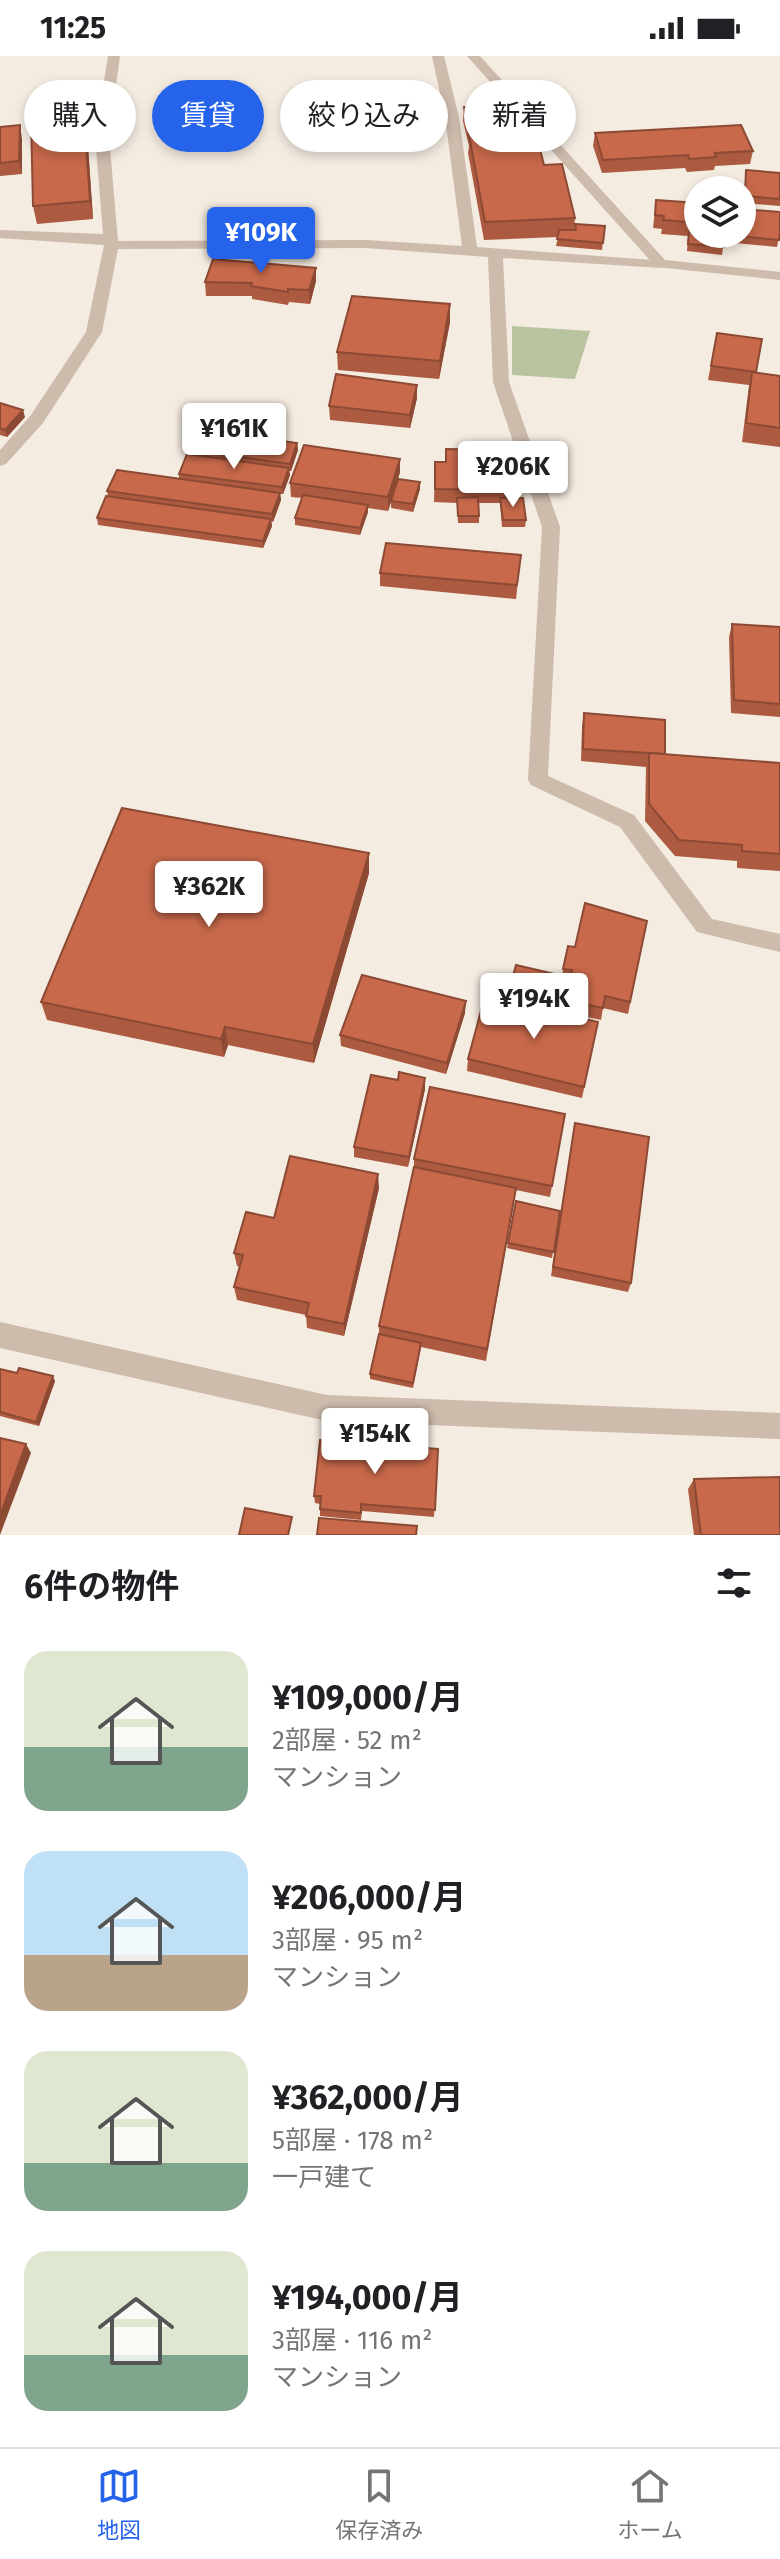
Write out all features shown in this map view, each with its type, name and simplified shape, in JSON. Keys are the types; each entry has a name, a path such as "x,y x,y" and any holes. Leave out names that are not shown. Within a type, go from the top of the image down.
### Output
{"street":[{"path":"0,460 37,419 94,332 111,242 102,136 114,56"},
{"path":"438,56 452,117 470,250"},
{"path":"473,56 661,264"},
{"path":"0,234 111,242 366,244 495,251 780,276"},
{"path":"495,251 501,382 551,527 538,780 627,821 705,926 780,943"},
{"path":"0,1335 327,1408 780,1426"}],"green space":[{"path":"512,326 590,331 575,379 512,375"}],"building":[{"path":"20,125 19,161 0,163 0,127"},
{"path":"741,125 753,151 715,153 716,157 689,159 688,155 603,160 595,133"},
{"path":"32,152 87,152 90,201 33,206"},
{"path":"472,152 541,152 544,165 562,164 575,218 485,222"},
{"path":"746,170 780,173 780,199 756,197 756,176 746,176"},
{"path":"656,200 684,202 684,222 663,220 664,216 655,215"},
{"path":"756,210 780,212 779,240 756,238"},
{"path":"575,224 605,226 603,243 557,239 559,230 576,230"},
{"path":"213,259 316,268 309,290 288,289 288,292 251,286 252,283 205,282"},
{"path":"352,296 450,304 440,361 337,352"},
{"path":"717,333 762,339 756,372 711,366"},
{"path":"752,372 780,376 780,428 746,423"},
{"path":"336,374 417,385 410,415 329,406"},
{"path":"0,403 23,410 5,430 0,428"},
{"path":"198,429 297,443 290,464 188,450"},
{"path":"304,445 400,459 388,497 290,483"},
{"path":"446,449 503,450 503,463 510,463 511,490 435,489 435,462 446,462"},
{"path":"187,454 289,468 282,487 179,474"},
{"path":"117,470 280,493 272,514 107,491"},
{"path":"398,479 420,482 413,504 391,501"},
{"path":"303,495 368,505 360,528 295,518"},
{"path":"106,496 271,519 263,541 97,518"},
{"path":"478,497 479,516 458,516 457,498"},
{"path":"500,498 523,498 526,520 503,520"},
{"path":"386,543 521,555 517,585 380,573"},
{"path":"732,624 780,627 780,704 734,700"},
{"path":"584,713 665,720 665,754 583,749"},
{"path":"649,753 780,763 780,854 742,851 742,845 679,840 649,804"},
{"path":"122,808 369,853 313,1044 225,1027 221,1039 41,1002"},
{"path":"585,903 647,921 630,1002 605,996 603,1008 565,1000 572,970 563,969 568,946 575,947"},
{"path":"516,965 563,976 556,1006 508,995"},
{"path":"362,975 466,1001 447,1063 340,1035"},
{"path":"485,996 598,1022 584,1087 468,1059"},
{"path":"399,1072 425,1078 409,1157 354,1147 371,1075 398,1080"},
{"path":"430,1087 565,1114 552,1186 414,1159"},
{"path":"575,1123 649,1137 631,1283 553,1267"},
{"path":"290,1156 378,1174 344,1324 306,1316 309,1303 234,1287 243,1255 234,1253 246,1212 274,1218"},
{"path":"414,1167 516,1188 487,1349 379,1326"},
{"path":"516,1201 560,1211 554,1252 508,1243"},
{"path":"379,1334 421,1343 413,1383 370,1374"},
{"path":"19,1368 53,1376 36,1422 0,1412 0,1369 17,1373"},
{"path":"0,1438 26,1444 0,1516"},
{"path":"320,1440 438,1449 435,1510 361,1504 361,1513 320,1509 321,1496 314,1496"},
{"path":"780,1477 780,1535 701,1535 694,1479"},
{"path":"245,1508 292,1517 288,1535 239,1535"},
{"path":"319,1518 417,1526 416,1535 317,1535"}]}
